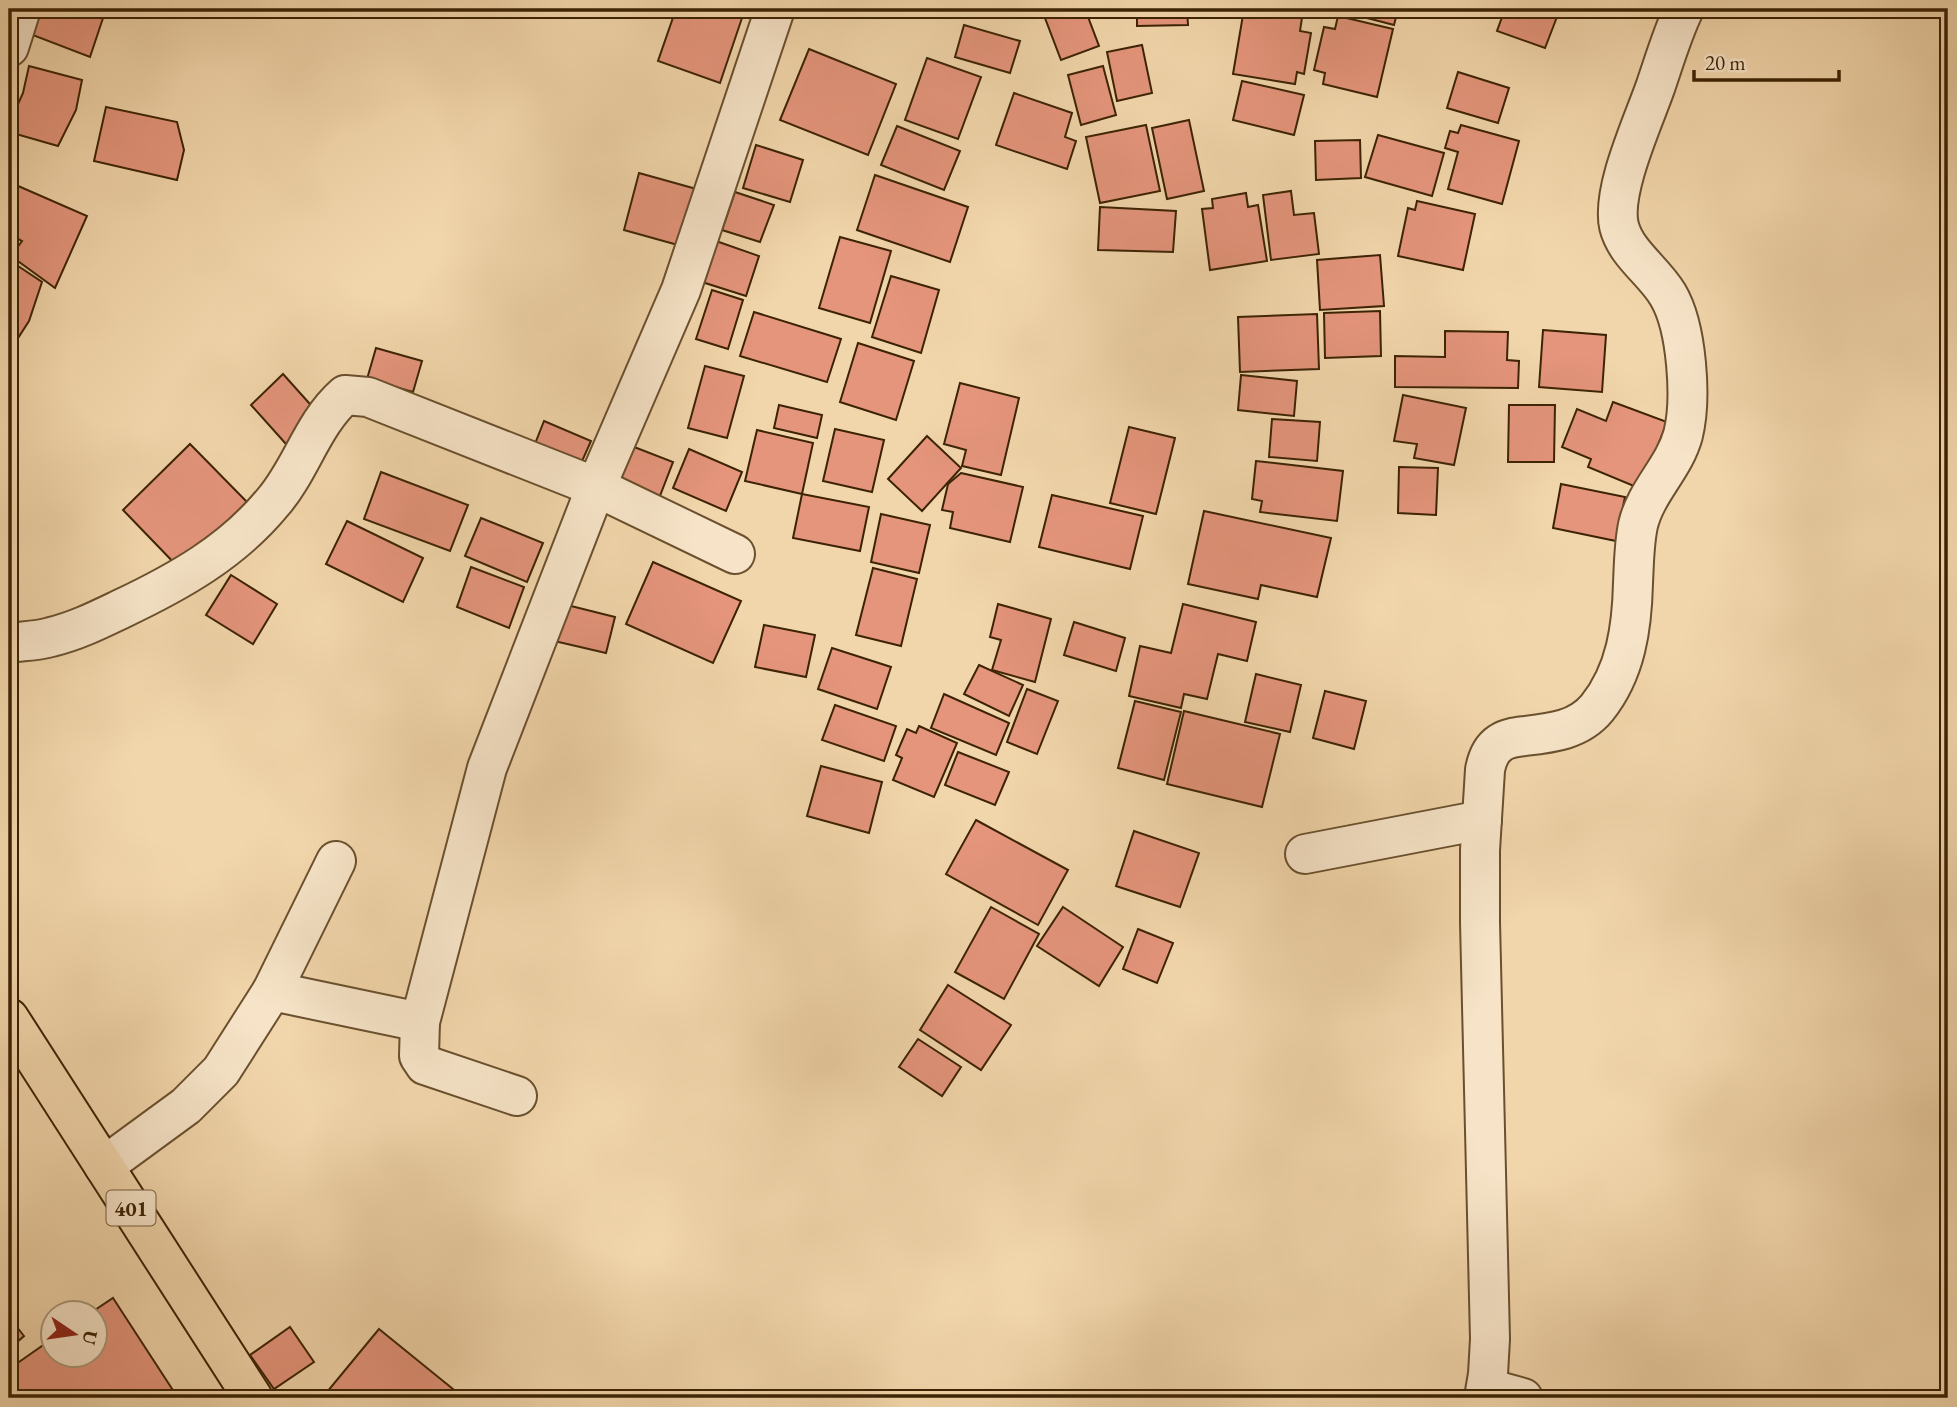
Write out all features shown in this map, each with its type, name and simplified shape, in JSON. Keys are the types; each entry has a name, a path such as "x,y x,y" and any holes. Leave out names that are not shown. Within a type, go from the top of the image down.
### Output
{"main road":[{"name":"401","path":"9,1018 253,1398"}],"street":[{"path":"9,47 21,9"},
{"path":"517,1096 425,1065 419,1056 420,1023 487,768 596,487 681,290 775,9"},
{"path":"1524,1398 1485,1393 1490,1339 1480,922 1485,770 1492,751 1501,742 1511,738 1566,730 1595,710 1607,693 1628,643 1639,523 1650,496 1671,464 1683,436 1689,399 1679,325 1668,295 1629,247 1620,227 1618,212 1626,168 1684,9"},
{"path":"9,643 50,638 77,629 171,585 235,542 275,500 313,436 336,402 345,395 368,397 596,487 735,554"},
{"path":"1305,853 1482,820"},
{"path":"104,1166 186,1106 221,1071 272,991 336,861"},
{"path":"272,991 420,1023"}],"building":[{"path":"39,9 106,9 90,57 30,34"},
{"path":"676,9 715,9 742,18 720,83 658,61"},
{"path":"1070,9 1085,9 1099,46 1061,60 1045,18"},
{"path":"1137,9 1187,9 1188,25 1137,26"},
{"path":"1244,9 1303,11 1300,31 1311,33 1304,74 1297,72 1295,84 1233,74"},
{"path":"1398,9 1394,25 1340,11"},
{"path":"1505,9 1560,9 1545,48 1497,31"},
{"path":"1338,16 1393,29 1377,97 1323,84 1325,73 1314,70 1324,27 1335,29"},
{"path":"964,25 1020,41 1010,73 955,57"},
{"path":"1142,45 1152,93 1117,101 1107,52"},
{"path":"809,49 896,84 868,155 780,120"},
{"path":"927,58 981,77 958,139 905,120"},
{"path":"29,66 82,80 76,110 58,146 9,132 9,124 23,93"},
{"path":"1103,66 1116,115 1081,125 1068,75"},
{"path":"1458,72 1509,88 1498,123 1447,108"},
{"path":"1242,81 1304,95 1294,135 1233,120"},
{"path":"1014,93 1072,113 1065,137 1076,141 1067,169 996,145"},
{"path":"106,107 177,122 184,150 177,180 94,161"},
{"path":"1189,120 1204,191 1167,199 1152,128"},
{"path":"1146,125 1160,191 1100,203 1086,137"},
{"path":"1461,125 1519,141 1502,204 1448,189 1458,152 1445,148 1450,131 1458,133"},
{"path":"897,126 960,151 944,190 881,165"},
{"path":"1378,135 1444,153 1432,196 1365,177"},
{"path":"1360,140 1361,178 1316,180 1315,141"},
{"path":"756,145 803,160 790,202 743,188"},
{"path":"639,173 700,190 685,247 624,230"},
{"path":"875,175 968,207 950,262 857,230"},
{"path":"9,182 87,216 55,288 11,256 22,241 9,234"},
{"path":"1291,191 1294,215 1314,213 1319,254 1271,260 1263,195"},
{"path":"735,192 774,205 760,242 722,230"},
{"path":"1246,193 1248,207 1258,205 1267,261 1210,270 1202,209 1213,208 1212,199"},
{"path":"1417,201 1475,214 1463,270 1398,256 1408,208 1415,210"},
{"path":"1100,207 1176,211 1173,252 1098,250"},
{"path":"840,237 891,251 870,323 819,308"},
{"path":"716,241 759,256 746,296 702,282"},
{"path":"1380,255 1384,306 1320,310 1317,260"},
{"path":"9,260 42,282 29,321 9,352"},
{"path":"891,276 939,290 921,353 872,337"},
{"path":"712,290 743,300 728,349 696,339"},
{"path":"1380,311 1381,356 1325,358 1324,313"},
{"path":"754,312 841,339 827,382 740,356"},
{"path":"1317,314 1319,369 1240,372 1238,317"},
{"path":"1543,330 1606,335 1602,392 1539,387"},
{"path":"1445,331 1508,332 1507,360 1519,361 1518,388 1395,387 1395,356 1445,357"},
{"path":"858,343 914,361 896,420 840,402"},
{"path":"376,348 422,361 413,392 367,379"},
{"path":"705,366 744,376 727,438 688,428"},
{"path":"283,374 318,413 286,444 251,405"},
{"path":"1241,375 1297,381 1294,416 1238,410"},
{"path":"960,383 1019,398 1001,475 962,466 966,450 944,444"},
{"path":"1403,395 1466,408 1454,465 1414,458 1417,444 1394,441"},
{"path":"1613,402 1667,422 1641,489 1588,467 1591,459 1562,447 1577,409 1606,421"},
{"path":"779,405 822,415 817,438 774,428"},
{"path":"1509,405 1555,405 1554,462 1508,462"},
{"path":"1272,419 1320,422 1317,461 1269,457"},
{"path":"544,421 591,441 579,468 533,449"},
{"path":"1129,427 1175,438 1156,514 1110,503"},
{"path":"835,429 884,440 872,492 823,481"},
{"path":"757,430 813,443 802,494 745,481"},
{"path":"927,436 961,468 922,511 888,479"},
{"path":"190,444 247,502 179,568 123,510"},
{"path":"629,445 673,462 658,501 614,483"},
{"path":"689,449 742,472 726,511 673,488"},
{"path":"1256,461 1343,471 1337,521 1260,512 1262,501 1252,499"},
{"path":"1399,467 1438,468 1436,515 1398,513"},
{"path":"381,472 468,505 450,551 364,519"},
{"path":"961,473 1023,487 1010,542 950,528 953,512 942,510 948,484"},
{"path":"1561,484 1625,497 1616,541 1553,528"},
{"path":"802,494 869,507 860,551 793,538"},
{"path":"1052,495 1143,516 1130,569 1039,547"},
{"path":"1204,511 1331,538 1317,597 1261,585 1258,599 1188,584"},
{"path":"881,514 930,525 919,573 871,562"},
{"path":"481,518 543,543 527,582 465,556"},
{"path":"347,521 423,558 403,602 326,564"},
{"path":"653,562 741,601 713,663 626,624"},
{"path":"471,567 524,587 509,628 457,607"},
{"path":"873,568 917,579 901,646 856,635"},
{"path":"231,575 277,604 253,644 206,615"},
{"path":"559,603 615,617 606,653 550,640"},
{"path":"998,604 1051,619 1035,682 992,670 1001,640 990,637"},
{"path":"1183,604 1256,622 1247,661 1218,654 1207,699 1184,694 1181,708 1129,696 1140,646 1171,653"},
{"path":"1074,622 1125,638 1116,671 1064,655"},
{"path":"764,625 815,635 806,677 755,667"},
{"path":"832,648 891,667 877,709 818,689"},
{"path":"979,665 1023,685 1009,716 964,694"},
{"path":"1256,674 1301,685 1290,732 1245,722"},
{"path":"1027,689 1058,701 1037,754 1007,742"},
{"path":"1325,691 1366,701 1354,749 1313,738"},
{"path":"944,694 1009,723 996,755 931,728"},
{"path":"1135,701 1181,712 1164,780 1118,768"},
{"path":"835,705 896,726 884,761 822,740"},
{"path":"1184,711 1280,734 1262,807 1167,784"},
{"path":"919,726 957,743 934,797 893,780 902,758 896,755 907,729 916,733"},
{"path":"958,752 1009,772 995,805 945,785"},
{"path":"821,766 882,782 869,833 807,816"},
{"path":"976,820 1068,870 1038,925 946,874"},
{"path":"1134,831 1199,853 1180,907 1116,886"},
{"path":"991,907 1039,934 1004,999 955,972"},
{"path":"1063,907 1123,947 1099,986 1037,946"},
{"path":"1138,929 1173,943 1157,983 1123,969"},
{"path":"948,985 1011,1025 981,1070 920,1030"},
{"path":"918,1039 961,1067 942,1096 899,1067"},
{"path":"113,1298 178,1398 9,1398 9,1369 38,1349 38,1368 108,1368 108,1301"},
{"path":"9,1317 24,1336 9,1349"},
{"path":"290,1327 314,1362 274,1389 250,1355"},
{"path":"379,1329 464,1398 322,1398"}]}
